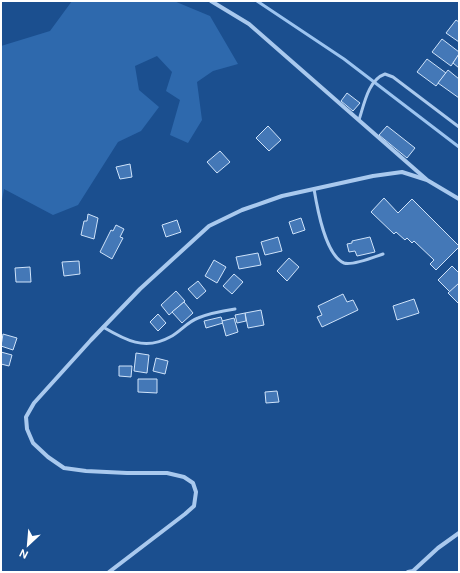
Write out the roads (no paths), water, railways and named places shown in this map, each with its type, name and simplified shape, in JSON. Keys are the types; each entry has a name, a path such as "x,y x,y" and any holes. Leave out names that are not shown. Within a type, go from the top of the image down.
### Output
{"street":[{"path":"211,1 249,24 427,180 459,199"},
{"path":"109,572 194,506 196,492 193,483 184,477 167,473 127,474 93,472 64,468 48,457 33,443 27,430 26,417 34,403 103,327 140,289 209,226 242,210 282,196 373,176 402,172 427,180"},
{"path":"408,572 413,571 438,548 459,533"}],"lane":[{"path":"359,120 371,86 377,76 385,74 393,77 459,126"},
{"path":"314,189 319,218 326,238 334,254 343,263 351,263 383,254"},
{"path":"103,327 132,342 155,344 171,337 197,318 215,312 234,310"}],"waterway":[{"path":"257,1 344,59 459,147"}]}
